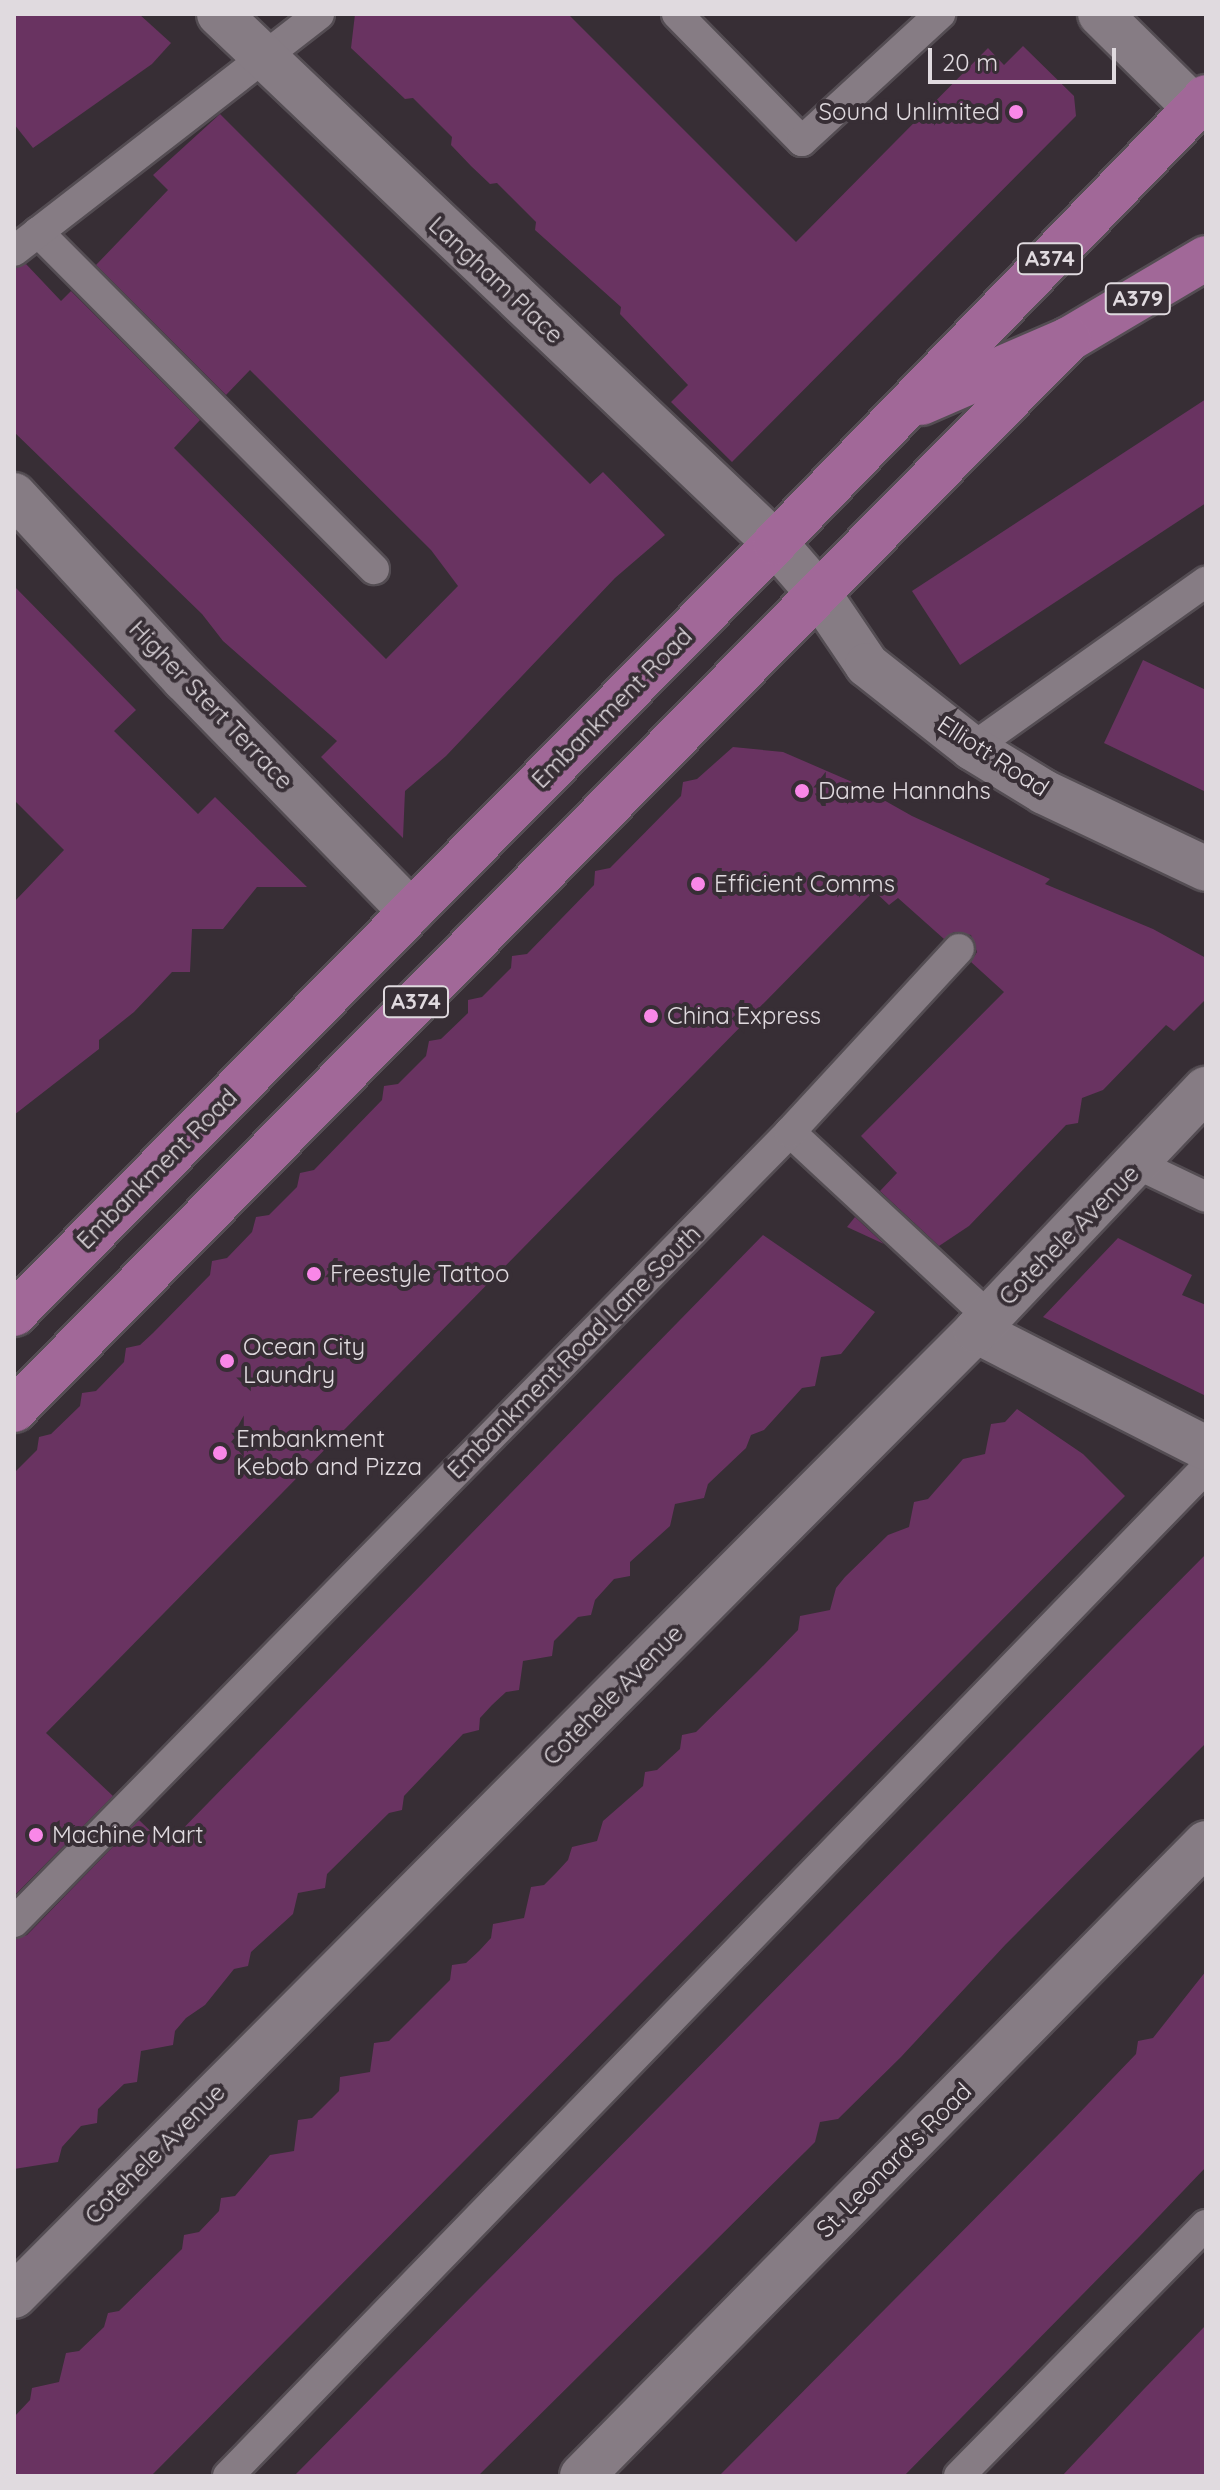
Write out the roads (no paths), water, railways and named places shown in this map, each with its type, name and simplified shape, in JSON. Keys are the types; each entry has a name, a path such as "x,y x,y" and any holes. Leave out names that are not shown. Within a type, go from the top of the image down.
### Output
{"main road":[{"name":"Embankment Road","path":"14,1314 775,543 1201,102"},
{"name":"A379","path":"1069,339 1206,258"},
{"name":"A374","path":"904,410 1069,339"},
{"name":"A374","path":"14,1410 1069,339"}],"street":[{"name":"Langham Place","path":"219,14 259,57 775,543 819,594"},
{"path":"1100,14 1201,102"},
{"name":"Higher Stert Terrace","path":"22,522 411,912"},
{"name":"Elliott Road","path":"819,594 867,665 972,748 1044,792 1206,869"},
{"name":"Cotehele Avenue","path":"14,2296 982,1324 1139,1165 1206,1089"},
{"path":"982,1324 1206,1448"},
{"name":"St. Leonard's Road","path":"582,2476 1206,1843"}],"lane":[{"path":"14,251 259,57 319,14"},
{"path":"677,14 802,141 940,14"},
{"path":"38,232 374,569"},
{"path":"972,748 1206,582"},
{"name":"Embankment Road Lane South","path":"14,1922 790,1132 959,949"},
{"path":"790,1132 982,1324"},
{"path":"1139,1165 1206,1197"},
{"path":"228,2476 1206,1468"},
{"path":"959,2476 1206,2225"}],"place":[{"name":"Sound Unlimited","path":"1016,112"},
{"name":"Dame Hannahs","path":"802,791"},
{"name":"Efficient Comms","path":"698,884"},
{"name":"China Express","path":"651,1016"},
{"name":"Freestyle Tattoo","path":"314,1274"},
{"name":"Ocean City Laundry","path":"227,1361"},
{"name":"Embankment Kebab and Pizza","path":"220,1453"},
{"name":"Machine Mart","path":"36,1835"}]}
